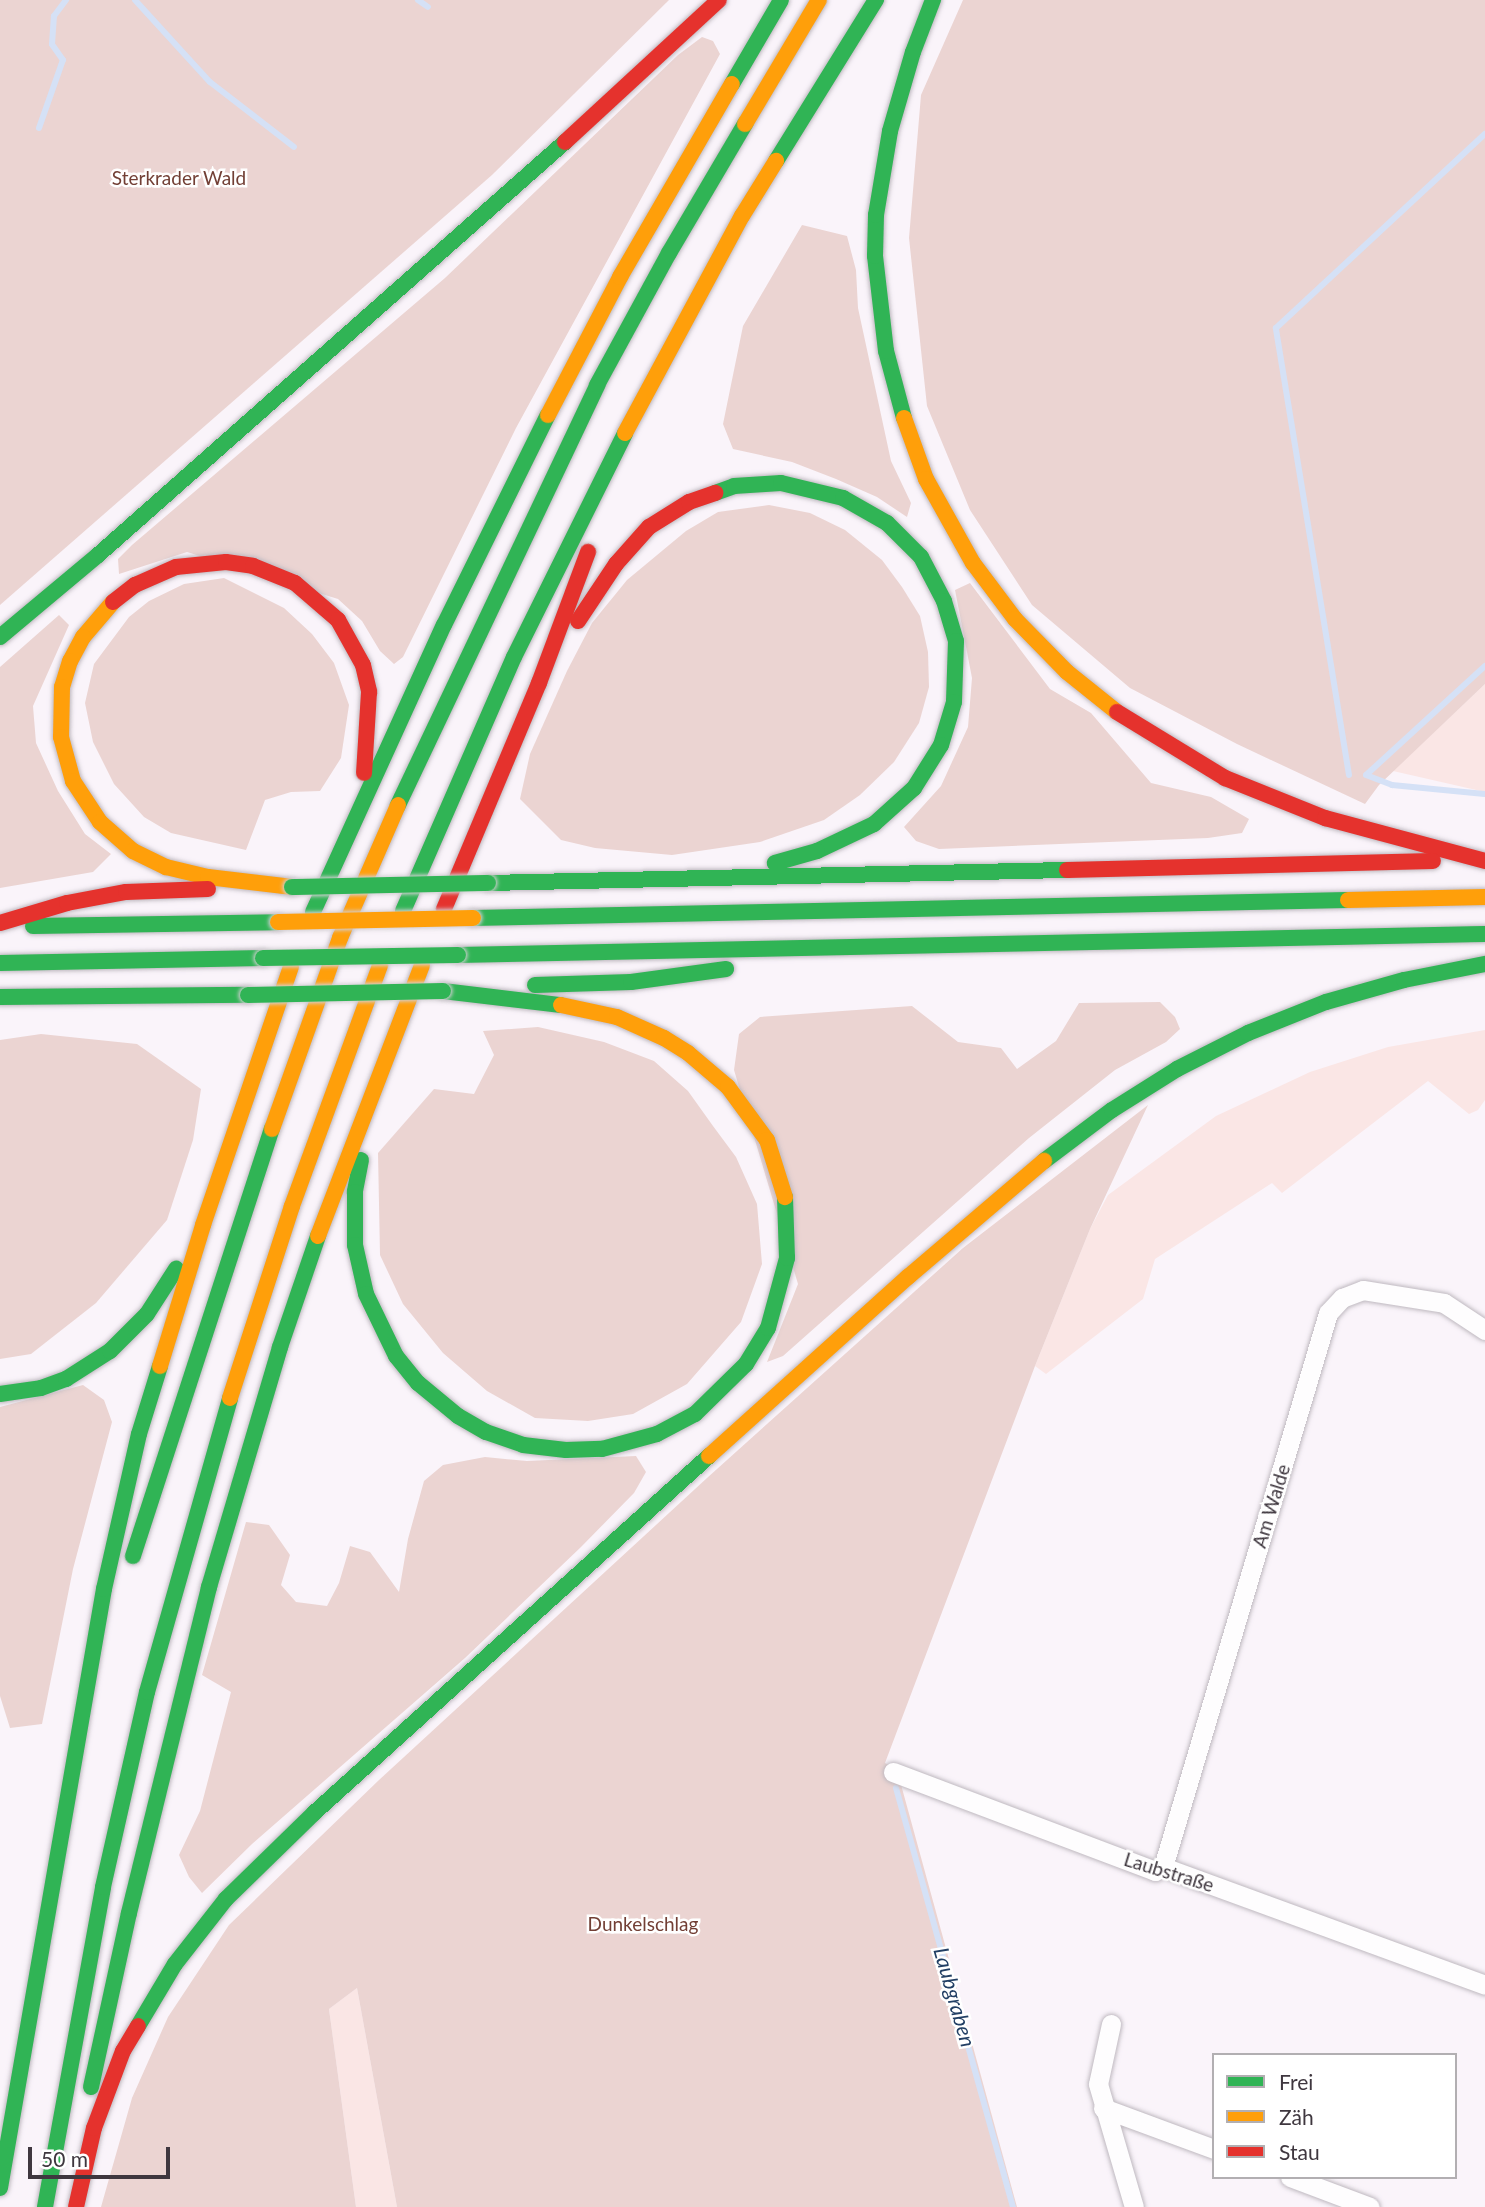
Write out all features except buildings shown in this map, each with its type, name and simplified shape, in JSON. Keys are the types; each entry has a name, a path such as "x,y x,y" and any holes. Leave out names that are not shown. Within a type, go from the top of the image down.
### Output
{"highway":[{"path":"0,637 98,555 639,78 719,0"},
{"path":"0,2188 104,1589 139,1434 203,1225 301,940 359,806 444,625 565,382 620,277 781,0"},
{"path":"128,1573 260,1161 340,938 416,762 597,385 669,253 819,0"},
{"path":"45,2207 103,1887 147,1692 187,1544 258,1309 342,1064 401,914 514,657 646,391 742,216 876,0"},
{"path":"933,0 913,52 890,131 876,215 875,256 886,351 901,410 926,479 973,563 1015,619 1067,672 1124,718 1175,750 1235,782 1325,818 1485,861"},
{"path":"68,2207 128,1913 209,1587 284,1335 317,1237 457,874 539,683 646,391"},
{"path":"539,683 602,582 631,544 668,513 711,493 757,483 781,483 826,491 874,514 911,545 937,585 956,641 954,702 949,724 930,765 894,809 852,837 783,861 710,876"},
{"path":"292,887 208,877 166,867 149,860 115,837 84,802 65,759 60,712 70,660 98,616 135,585 176,567 199,562 253,566 295,583 312,594 348,634 366,678 369,726 359,806"},
{"path":"0,925 67,903 126,892 1397,860 1485,861"},
{"path":"0,925 278,922 1485,897"},
{"path":"0,963 1485,934"},
{"path":"0,997 443,991 631,982 747,966 843,947"},
{"path":"76,2207 94,2128 123,2052 175,1964 226,1899 324,1804 908,1276 1054,1152 1111,1110 1177,1069 1248,1033 1326,1002 1404,980 1485,964"},
{"path":"379,1077 355,1192 354,1225 358,1262 366,1294 384,1334 405,1368 432,1396 458,1416 486,1432 523,1445 566,1450 602,1449 657,1434 695,1414 746,1364 768,1328 777,1304 788,1233 786,1206 775,1160 761,1130 743,1104 712,1071 688,1053 628,1022 573,1006 443,991"},
{"path":"0,1012 150,996"},
{"path":"0,1394 41,1388 65,1379 110,1351 147,1314 203,1225"},
{"path":"65,1824 120,1599"}],"street":[{"name":"Am Walde","path":"1163,1867 1328,1313 1342,1298 1363,1290 1444,1303 1485,1330"},
{"name":"Laubstraße","path":"893,1772 1155,1871 1163,1867 1485,1985"},
{"path":"1111,2024 1098,2084 1134,2207"},
{"path":"1103,2108 1212,2148"},
{"path":"1295,2179 1370,2207"}],"shaded area":[{"path":"1485,684 1485,792 1393,771"},
{"path":"1485,1030 1485,1100 1478,1110 1469,1114 1428,1081 1282,1193 1272,1183 1155,1259 1143,1299 1046,1374 1035,1366 1090,1229 1108,1195 1216,1116 1310,1072 1388,1047"},
{"path":"357,1988 397,2207 356,2207 329,2009"}],"green space":[{"name":"Sterkrader Wald","path":"0,0 669,0 492,175 0,605"},
{"path":"963,0 1485,0 1485,684 1379,785 1365,804 1237,744 1130,688 1032,605 970,510 927,406 909,238 921,95"},
{"path":"702,37 713,41 720,54 516,428 403,657 394,664 380,651 362,621 338,599 187,552 119,574 118,559 132,545 445,278 678,55"},
{"path":"802,225 847,236 856,270 858,308 891,461 911,503 907,517 877,497 836,479 792,462 733,449 723,424 743,326"},
{"path":"769,505 810,513 845,530 882,560 902,587 920,616 928,652 929,687 919,723 894,762 860,795 824,820 760,842 672,855 595,848 561,840 520,799 530,754 592,623 627,580 686,531 718,512"},
{"path":"224,578 284,608 312,634 334,663 349,705 341,758 320,791 291,792 265,800 246,850 171,833 144,817 114,784 93,742 85,703 94,664 129,617 149,601 184,584"},
{"path":"970,583 1050,689 1091,713 1151,783 1211,797 1249,819 1242,833 1208,838 939,849 916,841 904,827 941,786 968,727 972,678 955,590"},
{"path":"59,615 69,625 33,706 36,743 58,791 85,834 111,854 93,872 0,888 0,667"},
{"path":"1160,1002 1175,1017 1180,1029 1166,1042 1115,1070 1029,1138 783,1356 767,1362 798,1284 734,1070 739,1034 760,1017 912,1006 958,1042 1001,1048 1017,1069 1056,1041 1079,1003"},
{"path":"538,1027 604,1042 654,1061 688,1091 736,1157 757,1204 762,1264 741,1322 687,1384 633,1414 588,1421 535,1418 487,1391 443,1353 403,1304 380,1255 378,1153 434,1089 474,1094 494,1055 483,1031"},
{"path":"41,1034 137,1044 201,1089 193,1140 167,1220 96,1303 31,1354 0,1359 0,1040"},
{"name":"Dunkelschlag","path":"1148,1105 1090,1229 1035,1366 885,1763 897,1770 1017,2207 397,2207 357,1988 329,2009 356,2207 101,2207 132,2098 168,2017 229,1925 379,1780 707,1478 963,1248"},
{"path":"83,1385 104,1400 112,1422 73,1569 42,1724 10,1728 0,1696 0,1407"},
{"path":"636,1456 646,1472 634,1493 581,1547 465,1658 252,1844 202,1893 189,1877 179,1855 200,1811 231,1692 202,1675 246,1522 269,1525 290,1555 281,1585 296,1602 327,1606 339,1583 350,1546 370,1552 399,1592 408,1539 424,1481 443,1465 485,1457 527,1461"}],"waterway":[{"path":"39,128 63,60 52,44 54,16 66,0"},
{"path":"135,0 210,82 294,147"},
{"path":"418,0 428,7"},
{"path":"1349,775 1276,328 1485,134"},
{"path":"1485,666 1366,775 1392,785 1485,794"},
{"name":"Laubgraben","path":"896,1788 1013,2207"}],"traffic: fast":[{"path":"732,84 781,0"},
{"path":"776,161 876,0"},
{"path":"904,418 886,351 875,256 876,215 890,131 913,52 933,0"},
{"path":"398,805 597,385 669,253 745,124"},
{"path":"0,637 98,555 565,142"},
{"path":"313,912 444,625 548,415"},
{"path":"403,911 514,657 625,433"},
{"path":"715,493 734,486 781,483 843,498 887,523 921,557 944,601 956,641 954,702 941,745 914,788 874,824 817,851 775,863"},
{"path":"488,883 1067,870"},
{"path":"292,887 488,883"},
{"path":"473,918 1348,900"},
{"path":"33,926 278,922"},
{"path":"458,955 1485,934"},
{"path":"263,958 458,955"},
{"path":"0,963 263,958"},
{"path":"1044,1161 1112,1110 1177,1069 1248,1033 1326,1002 1404,980 1485,964"},
{"path":"535,985 631,982 726,969"},
{"path":"443,991 561,1005"},
{"path":"248,995 443,991"},
{"path":"0,997 248,995"},
{"path":"133,1556 272,1129"},
{"path":"361,1160 355,1192 355,1245 366,1294 396,1356 418,1383 458,1416 486,1432 523,1445 566,1450 602,1449 657,1434 695,1414 746,1364 768,1328 787,1258 785,1197"},
{"path":"91,2087 129,1913 209,1587 280,1347 318,1236"},
{"path":"0,1394 41,1388 66,1379 110,1351 147,1314 176,1269"},
{"path":"0,2188 104,1589 139,1434 160,1366"},
{"path":"45,2207 103,1887 147,1692 230,1398"},
{"path":"138,2026 175,1964 226,1899 314,1813 709,1456"}],"traffic: slow":[{"path":"745,124 819,0"},
{"path":"548,415 620,277 732,84"},
{"path":"625,433 742,216 776,161"},
{"path":"904,418 926,479 973,563 1015,619 1067,672 1117,712"},
{"path":"113,602 83,637 70,661 62,687 61,737 73,781 100,822 133,851 166,867 208,877 292,887"},
{"path":"272,1129 340,938 398,805"},
{"path":"1348,900 1485,897"},
{"path":"278,922 473,918"},
{"path":"318,1236 422,965"},
{"path":"230,1398 292,1206 380,966"},
{"path":"160,1366 203,1225 291,967"},
{"path":"561,1005 617,1017 664,1038 688,1053 728,1087 767,1140 785,1197"},
{"path":"709,1456 908,1277 1044,1161"}],"traffic: jam":[{"path":"565,142 719,0"},
{"path":"578,621 616,564 649,527 689,502 715,493"},
{"path":"444,909 539,683 588,552"},
{"path":"113,602 135,585 176,567 226,562 253,566 295,583 338,620 363,665 369,692 364,773"},
{"path":"1117,712 1225,778 1325,818 1485,861"},
{"path":"1067,870 1433,861"},
{"path":"0,923 67,903 126,892 208,889"},
{"path":"76,2207 94,2128 123,2051 138,2026"}]}
